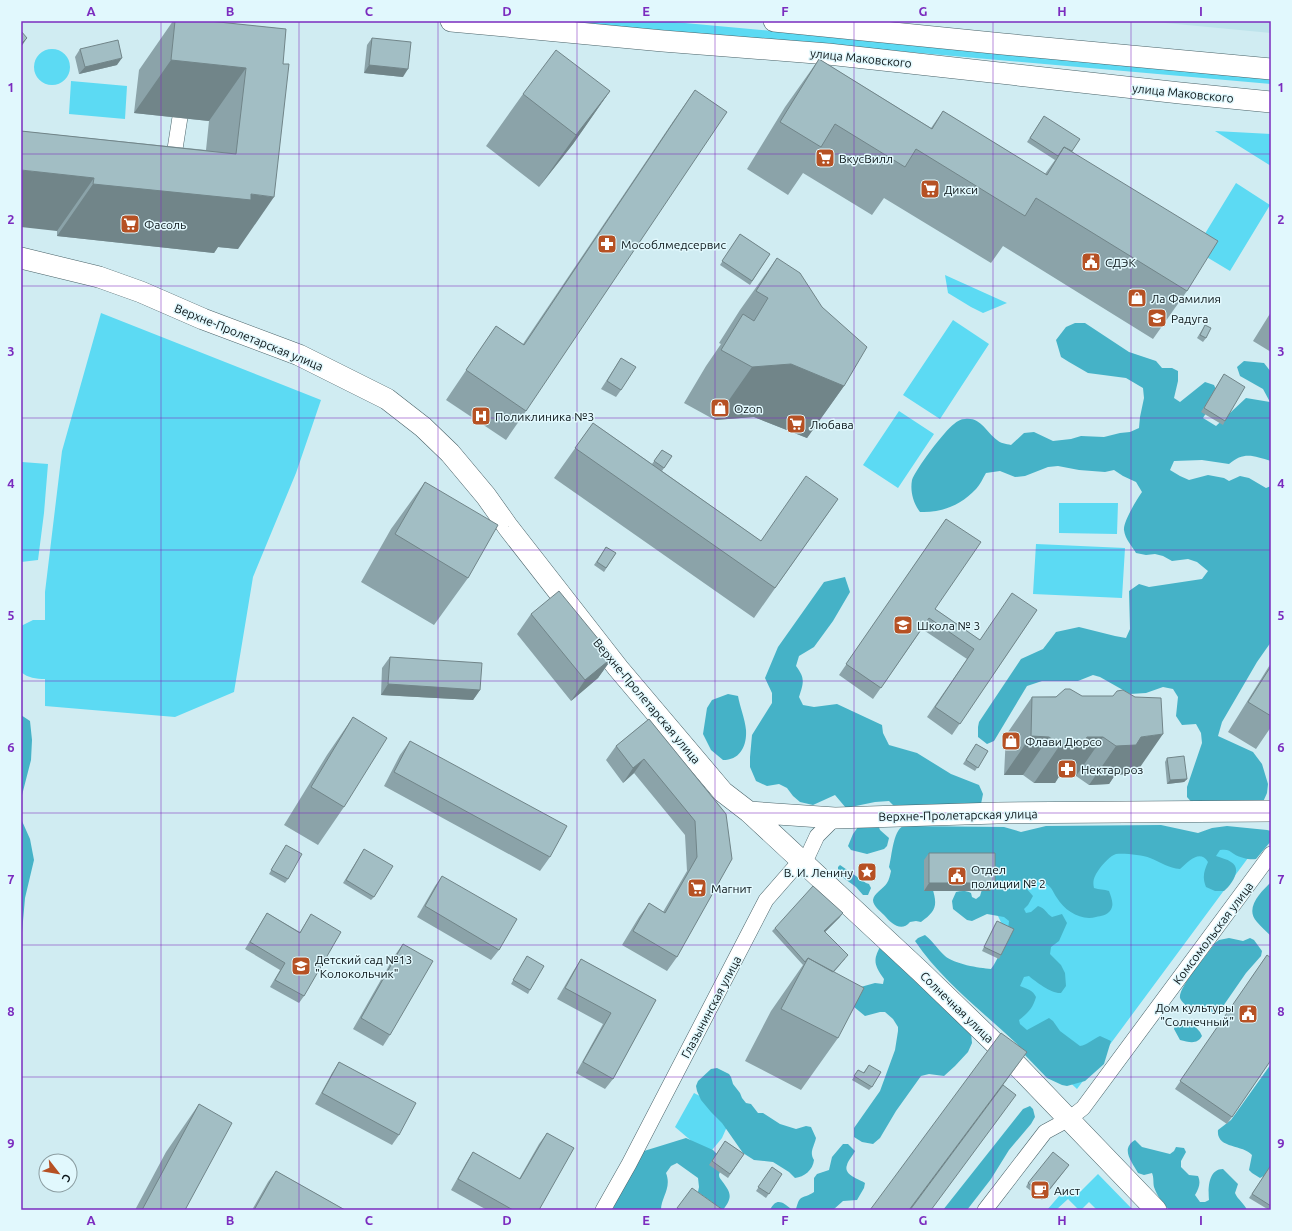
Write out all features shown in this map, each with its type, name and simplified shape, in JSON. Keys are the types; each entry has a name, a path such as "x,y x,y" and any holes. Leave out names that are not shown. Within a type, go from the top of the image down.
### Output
{"street":[{"name":"улица Маковского","path":"451,21 671,42 828,54 1271,102"},
{"path":"774,21 1271,69"},
{"path":"156,171 175,149 185,86"},
{"name":"Верхне-Пролетарская улица","path":"21,258 99,277 141,292 203,319 299,355 386,399 423,427 450,453 486,496 508,527 618,668 723,792 749,812 835,818 998,813 1271,811"},
{"name":"Солнечная улица","path":"749,812 920,971 1001,1049 1156,1210"},
{"path":"804,864 817,836 835,818"},
{"name":"Комсомольская улица","path":"985,1210 1045,1132 1069,1120 1083,1108 1092,1097 1271,854"},
{"name":"Глазынинская улица","path":"603,1210 629,1164 766,900 794,868 804,864"}],"shaded area":[{"path":"557,21 663,21 1271,76 1271,84"},
{"path":"1145,21 1271,21 1271,33"},
{"path":"52,49 62,52 67,57 70,67 67,77 62,82 52,85 42,82 37,77 34,67 37,57 42,52"},
{"path":"71,81 127,86 125,119 69,114"},
{"path":"1215,131 1271,134 1271,166"},
{"path":"1236,183 1270,205 1230,271 1195,250"},
{"path":"945,275 1007,303 983,313 948,293"},
{"path":"101,313 321,400 296,473 253,577 234,692 175,717 45,706 45,679 32,678 21,672 21,626 33,620 45,620 45,592 62,451"},
{"path":"953,320 989,344 940,419 903,395"},
{"path":"1075,323 1085,323 1129,352 1156,361 1162,368 1172,368 1178,371 1178,381 1174,398 1180,402 1205,382 1214,385 1218,394 1203,418 1216,426 1246,398 1270,402 1263,389 1240,376 1237,367 1244,361 1264,363 1271,372 1271,461 1244,456 1229,464 1202,460 1174,461 1170,470 1189,480 1208,475 1224,478 1229,481 1240,476 1249,478 1266,488 1271,486 1271,642 1257,662 1222,722 1218,736 1253,752 1262,764 1268,784 1267,793 1263,802 1194,805 1187,797 1187,787 1202,743 1201,733 1196,724 1182,725 1176,716 1178,697 1173,689 1163,687 1146,693 1130,694 1100,677 1093,675 1078,681 1042,681 1027,686 994,741 987,744 978,737 979,722 1021,659 1043,649 1056,632 1079,627 1126,638 1130,629 1129,591 1139,584 1149,587 1202,579 1208,571 1197,562 1188,559 1172,561 1155,554 1146,555 1136,553 1126,536 1124,526 1142,492 1136,482 1114,470 1105,472 1079,470 1058,466 1048,467 1025,476 1015,477 1000,471 986,473 979,486 970,495 951,507 936,511 920,512 916,505 911,488 914,475 924,459 944,434 955,423 961,420 975,420 998,441 1011,445 1024,433 1034,432 1053,441 1081,436 1104,437 1130,432 1139,428 1144,398 1143,388 1126,378 1088,373 1061,357 1056,340 1066,327"},
{"path":"899,411 934,434 898,488 863,465"},
{"path":"22,462 48,464 38,560 21,562"},
{"path":"1059,503 1118,503 1117,534 1059,533"},
{"path":"1036,544 1125,548 1122,598 1033,594"},
{"path":"845,577 850,592 833,621 814,647 799,656 796,666 803,680 799,697 803,705 814,707 837,704 882,725 883,733 889,745 917,753 951,774 979,785 983,794 981,804 896,808 889,801 875,802 846,808 835,795 813,805 800,802 787,788 779,784 767,786 756,781 750,767 752,735 772,703 772,693 765,678 778,647 824,582"},
{"path":"728,694 738,696 745,722 746,736 744,747 738,755 734,758 723,760 711,750 703,734 707,708 712,700"},
{"path":"21,715 30,721 32,740 31,760 21,799"},
{"path":"21,807 22,821 30,839 34,860 25,898 21,944"},
{"path":"874,823 878,825 880,830 889,838 887,846 884,849 867,854 851,850 848,846 858,827 867,828"},
{"path":"1161,825 1198,833 1212,828 1227,826 1267,830 1271,831 1271,841 1256,859 1245,858 1228,850 1220,850 1216,856 1226,859 1234,865 1236,869 1235,877 1224,891 1215,891 1206,887 1204,874 1208,862 1202,856 1194,858 1180,869 1143,856 1133,854 1116,854 1107,860 1095,875 1093,882 1094,888 1109,891 1112,901 1110,911 1104,915 1096,917 1085,918 1069,911 1060,903 1051,887 1043,882 1034,880 1026,883 1026,888 1033,896 1024,909 1026,913 1031,912 1038,906 1052,917 1062,914 1067,923 1059,941 1051,947 1050,954 1061,965 1065,973 1066,986 1061,993 1057,993 1044,987 1029,976 1024,977 1020,986 1031,991 1036,997 1030,1010 1019,1020 1020,1024 1027,1030 1049,1018 1060,1031 1080,1046 1100,1036 1111,1041 1104,1064 1085,1081 1067,1086 1047,1078 1023,1053 1017,1044 937,969 915,941 925,935 942,954 949,959 967,965 991,969 1003,946 1009,921 1004,917 987,914 972,921 967,920 953,909 952,901 956,892 960,891 971,893 972,897 976,899 980,896 987,873 932,887 935,899 933,911 921,922 910,922 903,927 893,924 873,902 875,895 888,880 891,871 889,867 893,844 897,833 903,826 1004,827 1021,832 1046,826"},
{"path":"1265,835 1077,1089 998,1015 1012,945 997,914 994,841"},
{"path":"840,865 869,884 871,888 868,895 863,895 856,887 838,874 838,867"},
{"path":"1271,882 1271,936 1253,917 1252,911 1255,900"},
{"path":"1229,938 1243,941 1250,938 1254,940 1262,951 1261,956 1246,973 1219,1012 1214,1015 1205,1011 1194,1011 1185,1005 1180,998 1184,986 1194,970 1215,943 1219,940"},
{"path":"882,943 971,1033 972,1043 968,1052 944,1076 929,1074 921,1076 896,1111 880,1138 873,1144 862,1142 854,1137 854,1128 880,1091 895,1050 898,1027 893,1019 885,1012 865,1016 848,1002 850,990 875,983 883,984 884,979 876,965 877,954"},
{"path":"1191,1022 1200,1032 1202,1036 1198,1041 1192,1042 1180,1040 1174,1029 1175,1024"},
{"path":"1271,1064 1271,1172 1260,1178 1249,1170 1252,1155 1243,1149 1231,1146 1221,1140 1218,1130 1231,1120"},
{"path":"717,1068 729,1074 733,1084 742,1098 746,1103 751,1104 758,1113 763,1113 780,1124 796,1129 806,1126 811,1127 816,1138 812,1152 814,1160 812,1167 808,1172 795,1178 789,1172 773,1162 754,1160 743,1153 722,1123 701,1100 697,1091 696,1086 698,1081 711,1069"},
{"path":"694,1093 733,1113 722,1138 708,1155 675,1127"},
{"path":"1030,1106 1033,1109 1035,1117 1031,1124 1009,1150 991,1179 967,1210 943,1210 1023,1109"},
{"path":"686,1138 713,1150 717,1154 723,1166 719,1177 730,1195 723,1210 698,1192 698,1178 677,1163 671,1166 666,1173 668,1183 661,1205 661,1210 613,1210 617,1190 644,1151"},
{"path":"1135,1140 1142,1147 1170,1154 1176,1147 1184,1148 1186,1152 1181,1161 1181,1167 1189,1175 1198,1176 1199,1186 1195,1195 1200,1202 1209,1200 1210,1180 1214,1172 1223,1169 1238,1184 1235,1193 1247,1210 1169,1210 1155,1190 1152,1173 1144,1175 1138,1173 1130,1160 1128,1147"},
{"path":"843,1144 848,1144 855,1151 846,1168 847,1171 852,1176 865,1183 864,1188 857,1200 843,1201 833,1210 770,1210 777,1202 785,1204 791,1209 796,1209 800,1199 814,1192 814,1178 817,1174 829,1170 832,1157"},
{"path":"1098,1174 1133,1210 1097,1210 1089,1202 1081,1210 1079,1210 1068,1199 1056,1210 1047,1210 1066,1188 1076,1196"}],"building":[{"path":"175,21 209,21 286,29 283,64 289,64 274,197 251,194 251,200 93,184 94,178 21,170 21,131 236,154 246,68 171,60"},
{"path":"21,31 27,38 21,44"},
{"path":"372,38 411,42 408,69 369,65"},
{"path":"118,40 122,58 85,67 80,49"},
{"path":"556,50 610,91 576,135 523,94"},
{"path":"819,59 932,129 943,111 1047,175 1064,147 1218,241 1187,291 1036,198 1025,216 916,149 905,167 835,124 821,147 780,122"},
{"path":"695,90 727,112 526,411 466,370 496,326 524,345"},
{"path":"1044,116 1080,139 1072,151 1064,147 1058,156 1030,138"},
{"path":"740,234 770,254 752,281 722,261"},
{"path":"777,258 800,273 822,307 867,347 844,386 791,364 752,367 721,350 743,314 754,321 768,298 756,291"},
{"path":"1205,325 1211,328 1206,338 1200,335"},
{"path":"621,358 636,367 621,390 607,381"},
{"path":"1224,374 1245,387 1225,421 1204,408"},
{"path":"593,423 761,541 806,476 838,499 775,588 575,448"},
{"path":"662,450 672,456 664,468 654,461"},
{"path":"425,482 498,525 468,578 395,534"},
{"path":"946,519 981,542 935,609 980,640 1012,593 1037,610 960,724 935,707 974,649 929,618 881,688 846,664"},
{"path":"606,547 616,553 606,568 597,562"},
{"path":"559,591 613,657 585,680 531,614"},
{"path":"390,657 482,663 480,690 388,684"},
{"path":"1271,666 1271,716 1248,702"},
{"path":"1065,689 1070,689 1082,696 1113,696 1117,691 1123,690 1135,697 1161,698 1163,734 1141,737 1136,745 1116,746 1103,737 1087,737 1082,745 1060,745 1049,737 1031,736 1032,697 1056,697"},
{"path":"353,717 387,738 344,807 311,787"},
{"path":"649,719 726,814 732,859 677,957 633,931 649,903 665,913 697,857 695,821 644,759 633,768 616,746"},
{"path":"410,741 567,826 550,857 394,772"},
{"path":"976,744 988,751 978,768 966,760"},
{"path":"1184,756 1187,779 1170,780 1167,758"},
{"path":"286,845 302,854 288,879 271,870"},
{"path":"364,849 393,866 374,897 346,880"},
{"name":"Отдел полиции № 2","path":"929,853 995,853 995,883 929,883"},
{"path":"442,876 517,919 499,950 425,906"},
{"path":"813,886 843,913 824,931 848,955 833,972 808,958 805,962 775,928"},
{"path":"267,913 300,933 311,914 341,932 304,996 275,980 285,963 250,942"},
{"path":"997,921 1014,929 1001,955 984,947"},
{"path":"403,944 433,961 390,1035 361,1018"},
{"name":"Дом культуры \"Солнечный\"","path":"1267,955 1271,958 1271,1060 1232,1117 1180,1081"},
{"path":"527,956 544,966 530,990 513,980"},
{"path":"808,958 864,988 838,1038 781,1009"},
{"path":"581,959 656,1000 613,1079 583,1062 611,1013 565,988"},
{"path":"1001,1033 1027,1052 909,1210 870,1210"},
{"path":"339,1062 416,1103 399,1135 322,1093"},
{"path":"869,1065 881,1072 872,1087 854,1076 858,1070 864,1073"},
{"path":"1003,1085 1016,1095 931,1210 910,1210"},
{"path":"199,1104 232,1123 185,1210 142,1210"},
{"path":"547,1133 574,1148 539,1210 513,1210 458,1179 473,1152 520,1179"},
{"path":"725,1141 744,1154 730,1174 712,1161"},
{"path":"1053,1152 1069,1165 1044,1196 1028,1183"},
{"path":"1271,1165 1271,1206 1252,1194"},
{"path":"772,1167 782,1174 769,1194 758,1187"},
{"path":"276,1171 345,1210 254,1210"},
{"path":"692,1188 723,1210 681,1210 677,1208"}],"place":[{"name":"ВкусВилл","path":"825,158"},
{"name":"Дикси","path":"930,189"},
{"name":"Фасоль","path":"130,224"},
{"name":"Мособлмедсервис","path":"607,244"},
{"name":"СДЭК","path":"1091,262"},
{"name":"Ла Фамилия","path":"1137,298"},
{"name":"Радуга","path":"1157,318"},
{"name":"Ozon","path":"720,408"},
{"name":"Поликлиника №3","path":"481,416"},
{"name":"Любава","path":"796,424"},
{"name":"Школа № 3","path":"903,625"},
{"name":"Флави Дюрсо","path":"1011,741"},
{"name":"Нектар роз","path":"1067,769"},
{"name":"В. И. Ленину","path":"867,872"},
{"name":"Отдел полиции № 2","path":"957,876"},
{"name":"Магнит","path":"697,888"},
{"name":"Детский сад №13 \"Колокольчик\"","path":"301,966"},
{"name":"Дом культуры \"Солнечный\"","path":"1248,1014"},
{"name":"Аист","path":"1040,1190"}]}
